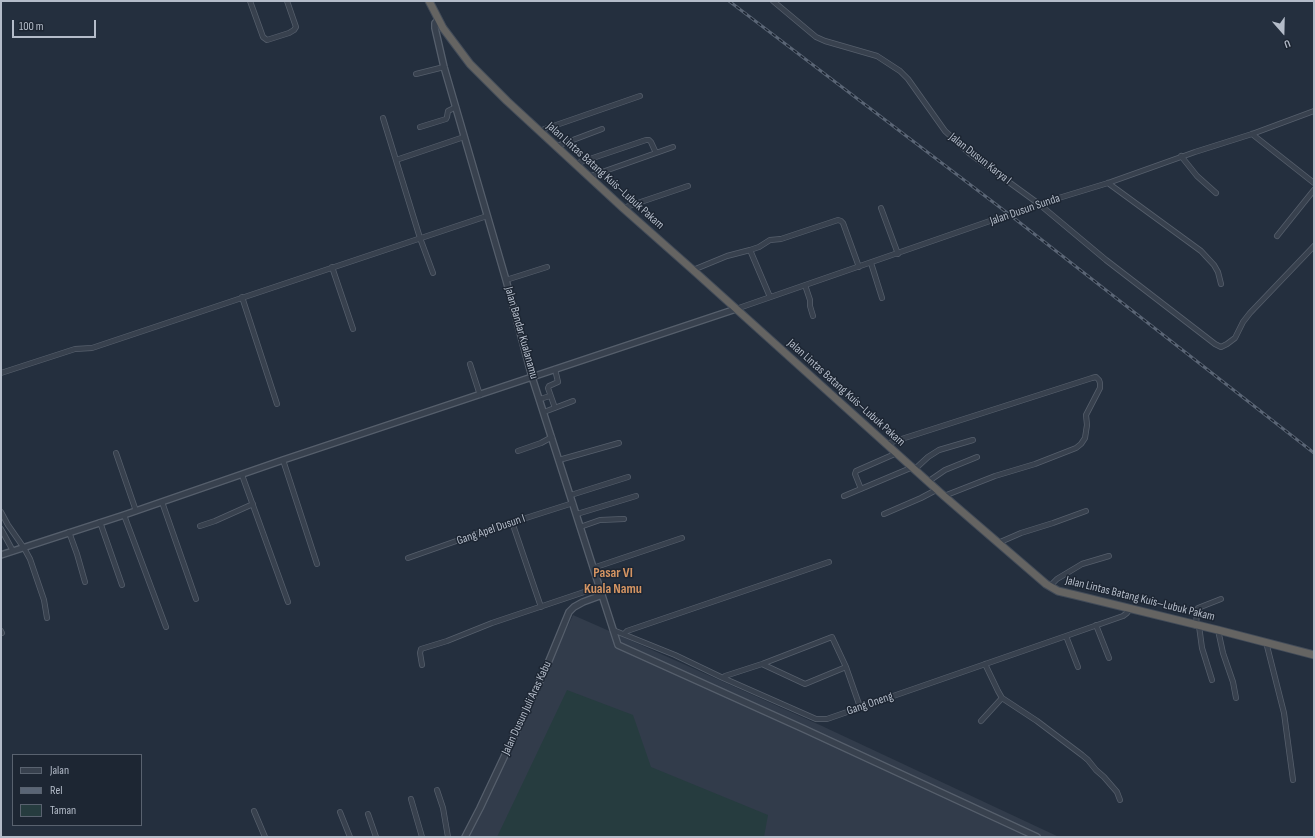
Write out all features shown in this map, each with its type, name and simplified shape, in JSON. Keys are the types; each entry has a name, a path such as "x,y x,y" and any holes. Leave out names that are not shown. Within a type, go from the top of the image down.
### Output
{"highway":[{"name":"Jalan Lintas Batang Kuis–Lubuk Pakam","path":"429,1 438,20 470,64 501,96 588,177 938,489 944,496 1030,571 1050,586 1064,592 1314,655"}],"street":[{"path":"250,1 263,37 267,40 289,33 296,27 287,1"},
{"name":"Jalan Dusun Karya I","path":"773,1 816,36 825,41 877,56 900,72 908,79 945,131 970,153 1039,204 1106,260 1215,344 1221,347 1235,338 1243,322 1250,313 1314,246"},
{"name":"Jalan Bandar Kualanamu","path":"438,20 435,24 435,28 444,68 506,280 532,377 618,644 1037,837"},
{"path":"416,74 444,68"},
{"path":"539,131 640,96"},
{"path":"420,127 446,119 448,110 456,107"},
{"name":"Jalan Dusun Sunda","path":"736,309 1039,204 1108,183 1181,156 1252,134 1314,112"},
{"path":"383,118 420,238 433,272"},
{"path":"556,146 602,129"},
{"path":"1252,134 1314,183"},
{"path":"396,160 464,137"},
{"path":"575,164 646,140 650,140 656,153"},
{"path":"588,177 673,147"},
{"path":"1181,156 1197,176 1216,193"},
{"path":"1108,183 1201,251 1214,265 1218,272 1221,284"},
{"path":"623,208 688,186"},
{"path":"1277,236 1314,190"},
{"path":"881,208 898,254"},
{"path":"1,373 75,348 92,348 487,216"},
{"path":"693,270 727,256 759,247 764,242 840,220 843,223 859,267"},
{"path":"750,250 770,297"},
{"path":"871,263 882,298"},
{"path":"332,267 353,329"},
{"path":"506,280 547,267"},
{"path":"805,285 813,316"},
{"path":"242,298 277,404"},
{"path":"1,555 736,309"},
{"path":"470,364 480,395"},
{"path":"554,408 548,388 549,386 558,382 555,369"},
{"path":"886,444 952,424 1077,382 1092,378 1099,380 1100,388 1086,415 1085,438 1076,448 1035,464 995,476 944,496"},
{"path":"540,400 550,396"},
{"path":"544,412 573,401"},
{"path":"518,451 552,437"},
{"path":"844,496 914,468 928,456 939,450 973,440"},
{"path":"559,460 619,443"},
{"path":"116,453 136,511"},
{"path":"861,489 855,474 856,471 897,453"},
{"path":"929,481 945,470 977,458"},
{"path":"284,460 317,564"},
{"path":"242,475 288,602"},
{"path":"571,495 628,477"},
{"path":"884,514 938,489"},
{"path":"577,514 636,496"},
{"path":"162,502 196,599"},
{"name":"Gang Apel Dusun I","path":"408,558 512,522 573,503"},
{"path":"200,526 253,504"},
{"path":"998,543 1021,533 1086,511"},
{"path":"1,512 24,548 38,579 47,618"},
{"path":"124,515 166,627"},
{"path":"580,527 600,520 624,519"},
{"path":"100,522 122,585"},
{"path":"512,522 541,607"},
{"path":"1,529 13,551"},
{"path":"69,532 85,582"},
{"path":"593,568 682,538"},
{"path":"1050,586 1057,579 1082,564 1109,556"},
{"path":"624,634 627,631 829,562"},
{"path":"422,665 420,653 421,649 599,587"},
{"path":"580,594 583,602"},
{"name":"Jalan Dusun Juli Aras Kabu","path":"465,837 546,668 569,612 583,602 602,595"},
{"path":"1212,680 1201,643 1197,611 1198,608 1221,599"},
{"name":"Gang Oneng","path":"613,630 675,655 816,719 827,719 1123,616 1130,609"},
{"path":"1096,625 1109,658"},
{"path":"1218,630 1236,698"},
{"path":"1066,636 1078,668"},
{"path":"723,678 832,637 846,667 860,707"},
{"path":"1266,642 1284,713 1293,780"},
{"path":"762,664 805,684 846,667"},
{"path":"985,664 1002,698 1037,721 1088,760 1117,792 1120,800"},
{"path":"981,721 1002,698"},
{"path":"437,790 443,808 448,837"},
{"path":"411,799 422,837"},
{"path":"254,811 265,837"},
{"path":"340,812 350,837"},
{"path":"368,814 376,837"}],"shaded area":[{"path":"573,615 822,726 1059,837 469,837"}],"green space":[{"path":"567,690 633,715 651,767 768,815 764,837 497,837"}],"railway":[{"path":"729,1 1010,215 1314,453"}],"district":[{"name":"Pasar VI Kuala Namu","path":"613,582"}]}
